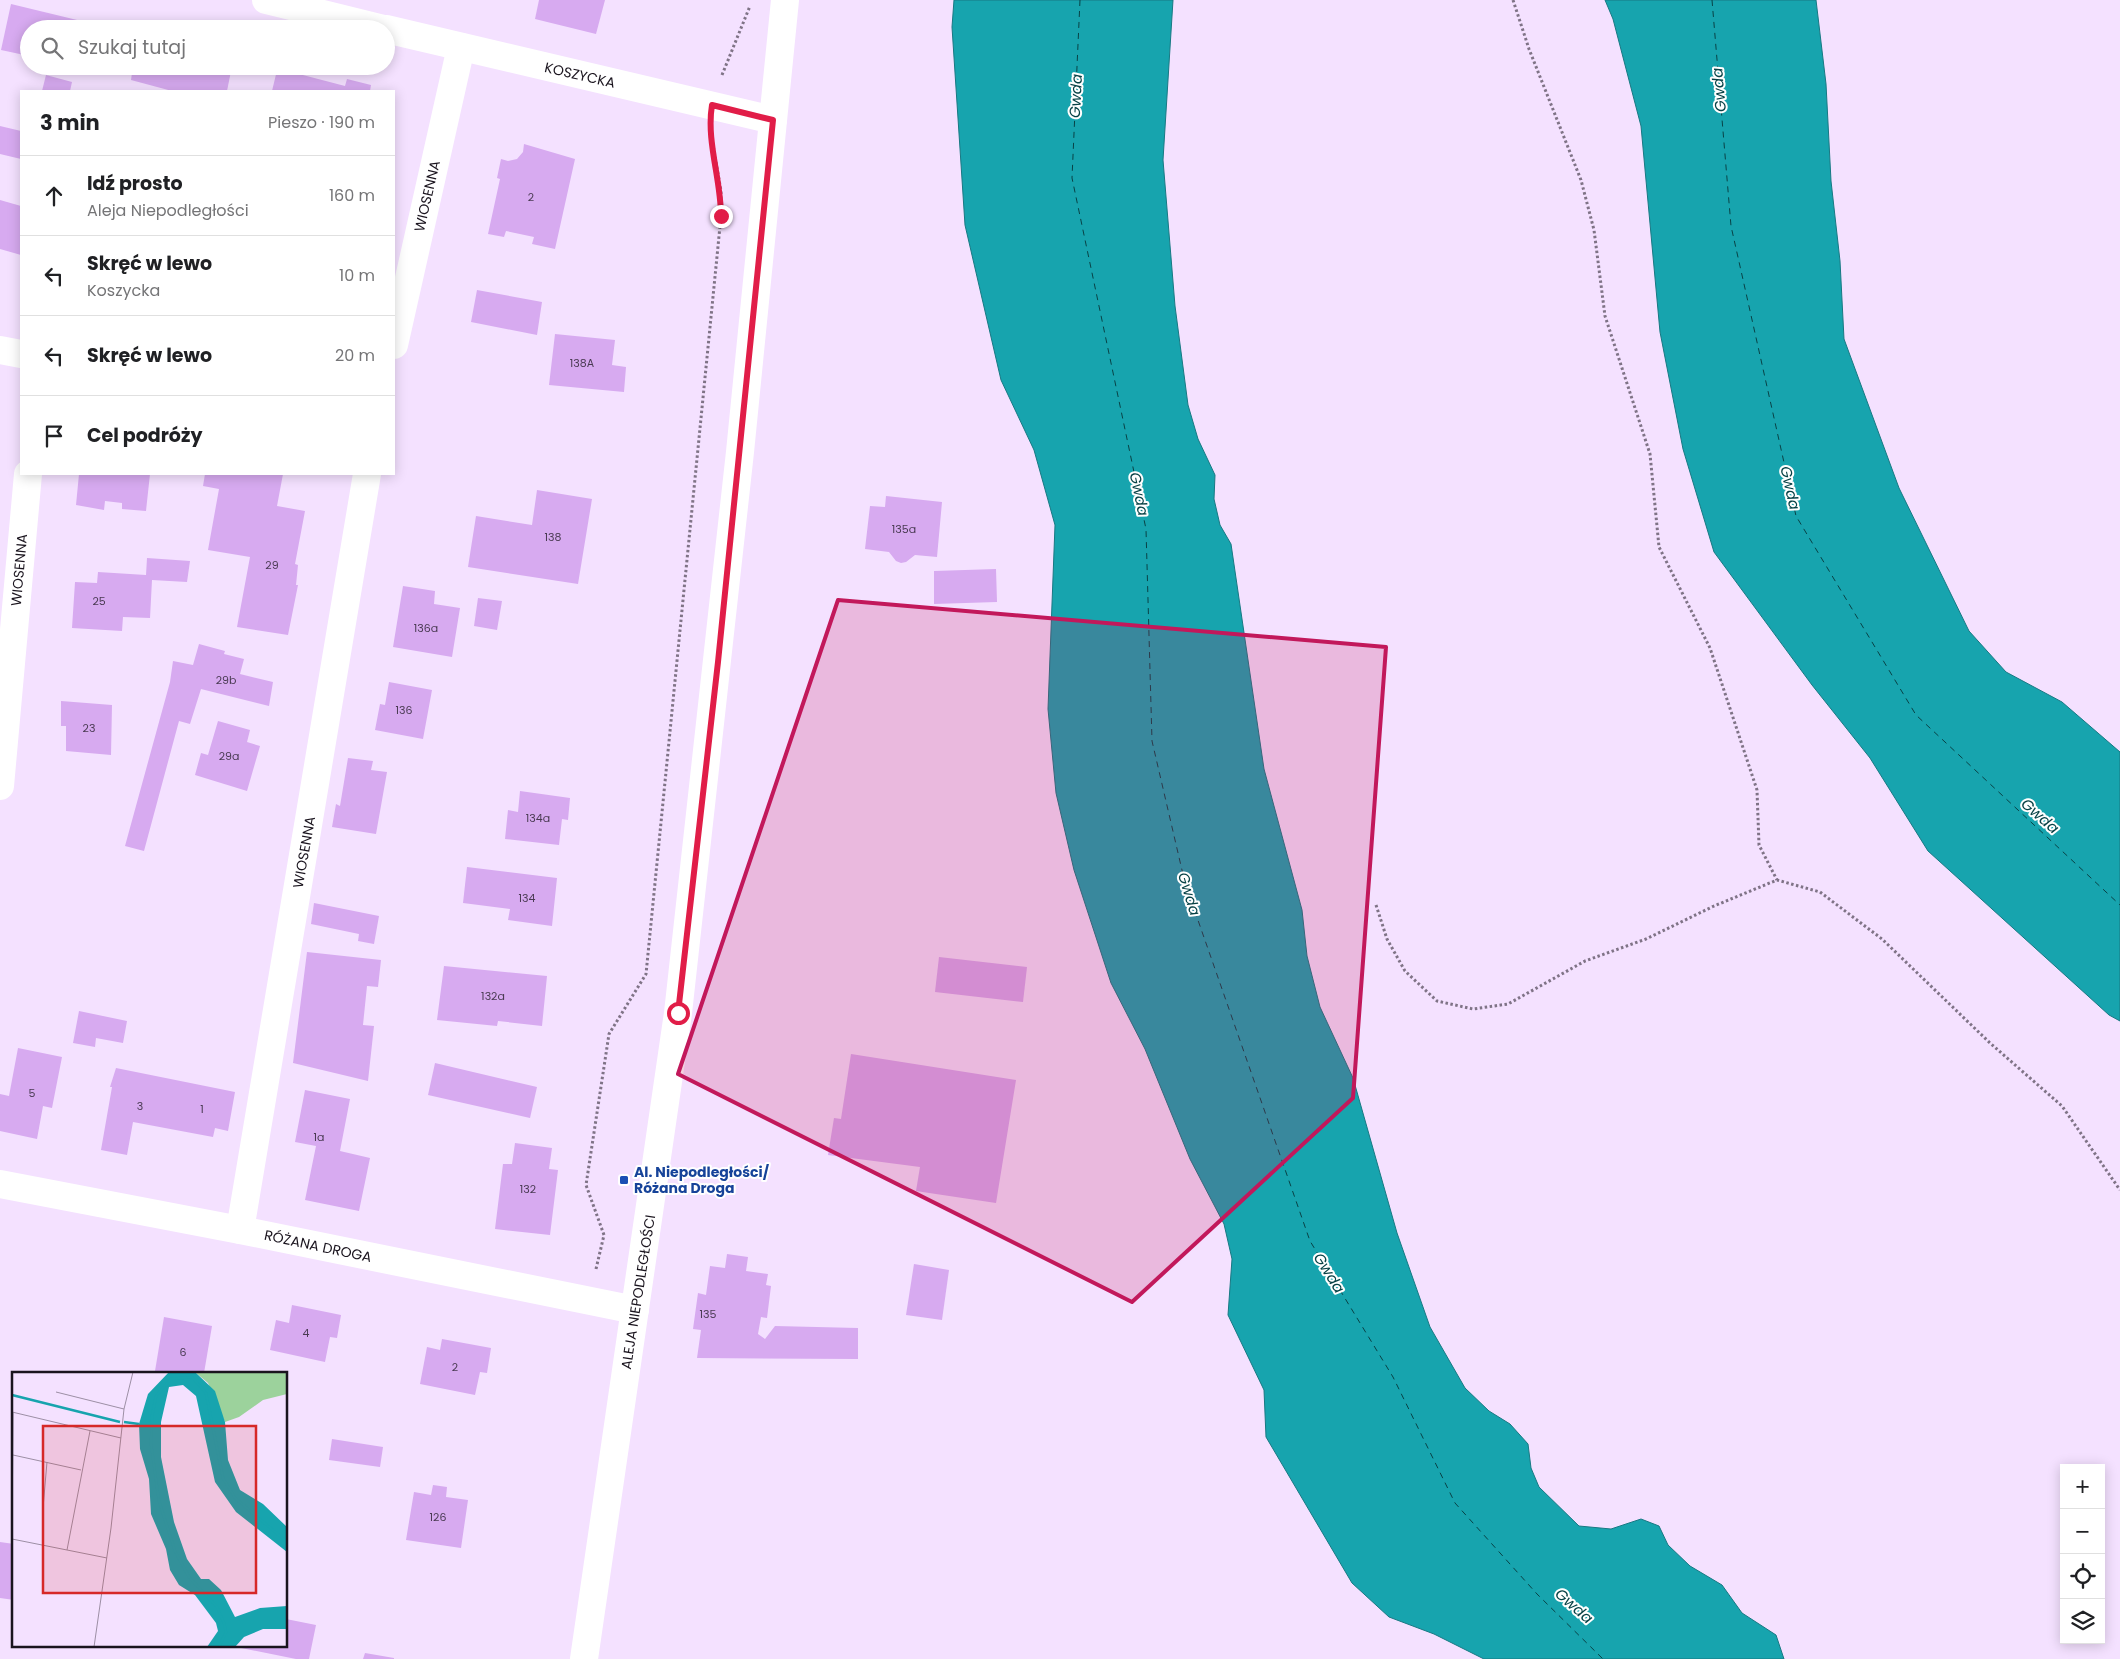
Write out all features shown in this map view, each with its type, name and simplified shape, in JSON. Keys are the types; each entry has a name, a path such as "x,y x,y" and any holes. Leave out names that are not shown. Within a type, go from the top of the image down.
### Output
{"street":[{"name":"KOSZYCKA","path":"266,0 348,20"},
{"name":"ALEJA NIEPODLEGŁOŚCI","path":"584,1659 678,1013 718,662 785,0"},
{"name":"KOSZYCKA","path":"395,31 773,120"},
{"name":"WIOSENNA","path":"395,341 461,47"},
{"path":"0,350 20,354"},
{"name":"WIOSENNA","path":"0,786 28,475"},
{"name":"WIOSENNA","path":"240,1230 367,475"},
{"name":"RÓŻANA DROGA","path":"0,1184 240,1230 635,1310"}],"path":[{"path":"591,1301 604,1235 586,1185 608,1034 646,974 721,216 721,191 709,122 717,86 752,0"},
{"path":"1513,0 1529,49 1581,180 1594,230 1604,316 1650,454 1659,548 1710,648 1757,790 1759,845 1777,880"},
{"path":"1376,904 1387,939 1405,971 1437,1001 1473,1009 1508,1004 1586,961 1646,939 1714,906 1777,880 1820,892 1882,939 1990,1043 2062,1106 2120,1190"}],"highlighted area":[{"path":"838,600 1386,647 1353,1098 1132,1302 678,1074"}],"water":[{"name":"Gwda","path":"954,0 1173,0 1163,160 1175,306 1188,405 1198,439 1215,475 1214,499 1220,525 1231,544 1264,769 1302,910 1307,956 1320,1007 1353,1078 1397,1233 1430,1327 1465,1388 1489,1411 1510,1424 1528,1444 1531,1468 1539,1487 1579,1526 1611,1529 1641,1519 1659,1526 1668,1545 1690,1566 1722,1585 1742,1613 1776,1635 1784,1659 1484,1659 1434,1634 1389,1617 1352,1583 1266,1437 1264,1390 1228,1315 1232,1259 1224,1224 1190,1159 1145,1049 1111,983 1074,870 1056,793 1048,709 1055,525 1034,450 1001,380 965,225 952,27"},
{"name":"Gwda","path":"1605,0 1816,0 1826,84 1831,181 1840,261 1844,339 1899,488 1969,631 2006,672 2062,702 2120,752 2120,1021 2109,1015 1928,851 1870,758 1812,685 1714,552 1683,449 1660,332 1641,126 1613,19"}],"building":[{"path":"539,0 605,0 596,34 535,19"},
{"path":"11,4 77,20 20,20 20,54 1,50"},
{"path":"46,75 72,82 70,90 42,90"},
{"path":"132,75 230,75 227,90 168,90 131,80"},
{"path":"276,75 303,75 345,86 347,79 371,85 370,90 272,90"},
{"path":"0,126 20,131 20,159 0,154"},
{"path":"524,144 575,159 555,249 532,244 534,237 506,231 504,237 488,234 500,179 497,178 501,159 508,161 517,159 523,152"},
{"path":"0,200 20,206 20,255 0,249"},
{"path":"477,290 542,302 537,335 471,322"},
{"path":"555,334 615,340 612,365 626,367 624,392 549,385"},
{"path":"79,475 150,475 146,511 122,509 122,503 105,501 104,510 76,505"},
{"path":"205,475 283,475 277,506 305,511 295,564 298,565 296,585 298,585 288,635 237,627 250,557 208,550 219,489 203,486"},
{"path":"537,490 592,499 578,584 468,567 476,516 532,525"},
{"path":"886,496 942,502 937,557 915,555 906,562 901,563 896,561 889,552 865,549 870,506 885,507"},
{"path":"147,558 190,561 187,582 152,580 150,618 123,617 122,631 72,628 75,582 97,583 98,572 146,575"},
{"path":"996,569 997,602 934,604 934,571"},
{"path":"403,586 435,591 434,604 460,608 452,657 393,647"},
{"path":"478,598 502,601 497,630 474,626"},
{"path":"199,644 225,651 224,654 244,659 240,674 273,682 269,706 201,689 190,724 179,721 144,851 125,846 170,682 173,661 193,665"},
{"path":"389,682 432,690 423,739 375,730 380,704 385,705"},
{"path":"61,701 112,705 111,755 66,751 66,726 61,726"},
{"path":"218,721 250,730 247,742 260,746 247,791 195,775 201,753 208,755"},
{"path":"348,758 373,761 371,770 387,772 376,834 332,827 336,804 340,806"},
{"path":"520,791 570,798 568,820 562,819 559,845 505,839 508,810 518,812"},
{"path":"467,867 557,878 552,926 508,920 510,909 463,903"},
{"path":"314,903 379,916 374,944 358,941 359,934 311,924"},
{"path":"307,952 381,960 378,987 367,986 363,1025 374,1026 368,1081 293,1063"},
{"path":"939,957 1027,967 1023,1002 935,992"},
{"path":"444,966 547,976 542,1026 498,1021 497,1026 437,1020"},
{"path":"79,1011 127,1021 123,1043 96,1038 95,1047 73,1043"},
{"path":"18,1048 62,1057 52,1108 43,1106 37,1139 0,1131 0,1094 9,1096"},
{"path":"851,1054 1016,1080 996,1203 916,1191 920,1167 828,1155 834,1118 841,1119"},
{"path":"435,1063 537,1087 530,1118 428,1095"},
{"path":"116,1068 235,1092 228,1131 215,1128 213,1137 133,1122 127,1155 101,1150 112,1087 110,1087"},
{"path":"305,1090 350,1099 340,1151 370,1158 359,1211 305,1200 316,1146 295,1142"},
{"path":"515,1143 552,1148 549,1169 558,1170 550,1235 495,1229 503,1164 512,1164"},
{"path":"727,1254 748,1257 746,1271 768,1274 766,1285 771,1286 767,1318 761,1317 758,1334 765,1339 775,1326 858,1328 858,1359 697,1358 701,1330 693,1329 698,1293 706,1295 710,1266 725,1268"},
{"path":"914,1264 949,1270 942,1320 906,1315"},
{"path":"292,1305 341,1315 337,1338 330,1337 325,1362 270,1350 276,1320 289,1323"},
{"path":"164,1317 212,1326 204,1372 155,1371"},
{"path":"442,1339 491,1348 487,1373 480,1372 475,1395 420,1384 427,1347 440,1350"},
{"path":"332,1439 383,1447 380,1467 329,1460"},
{"path":"433,1485 447,1487 446,1497 468,1500 461,1548 406,1540 414,1492 431,1495"},
{"path":"0,1542 12,1544 12,1600 0,1598"},
{"path":"288,1619 316,1625 309,1659 296,1659 231,1646 288,1646"},
{"path":"365,1653 394,1658 394,1659 363,1659"}],"ferry route":[{"path":"1080,0 1072,178 1146,529 1152,741 1185,883 1310,1241 1393,1377 1455,1503 1537,1594 1603,1659"},
{"path":"1712,0 1731,226 1796,516 1916,715 2120,905"}],"place":[{"name":"Al. Niepodległości/ Różana Droga","path":"624,1180"}],"route":[{"path":"678,1013 718,662 773,120 712,105 709,122 721,191 721,216"}]}
